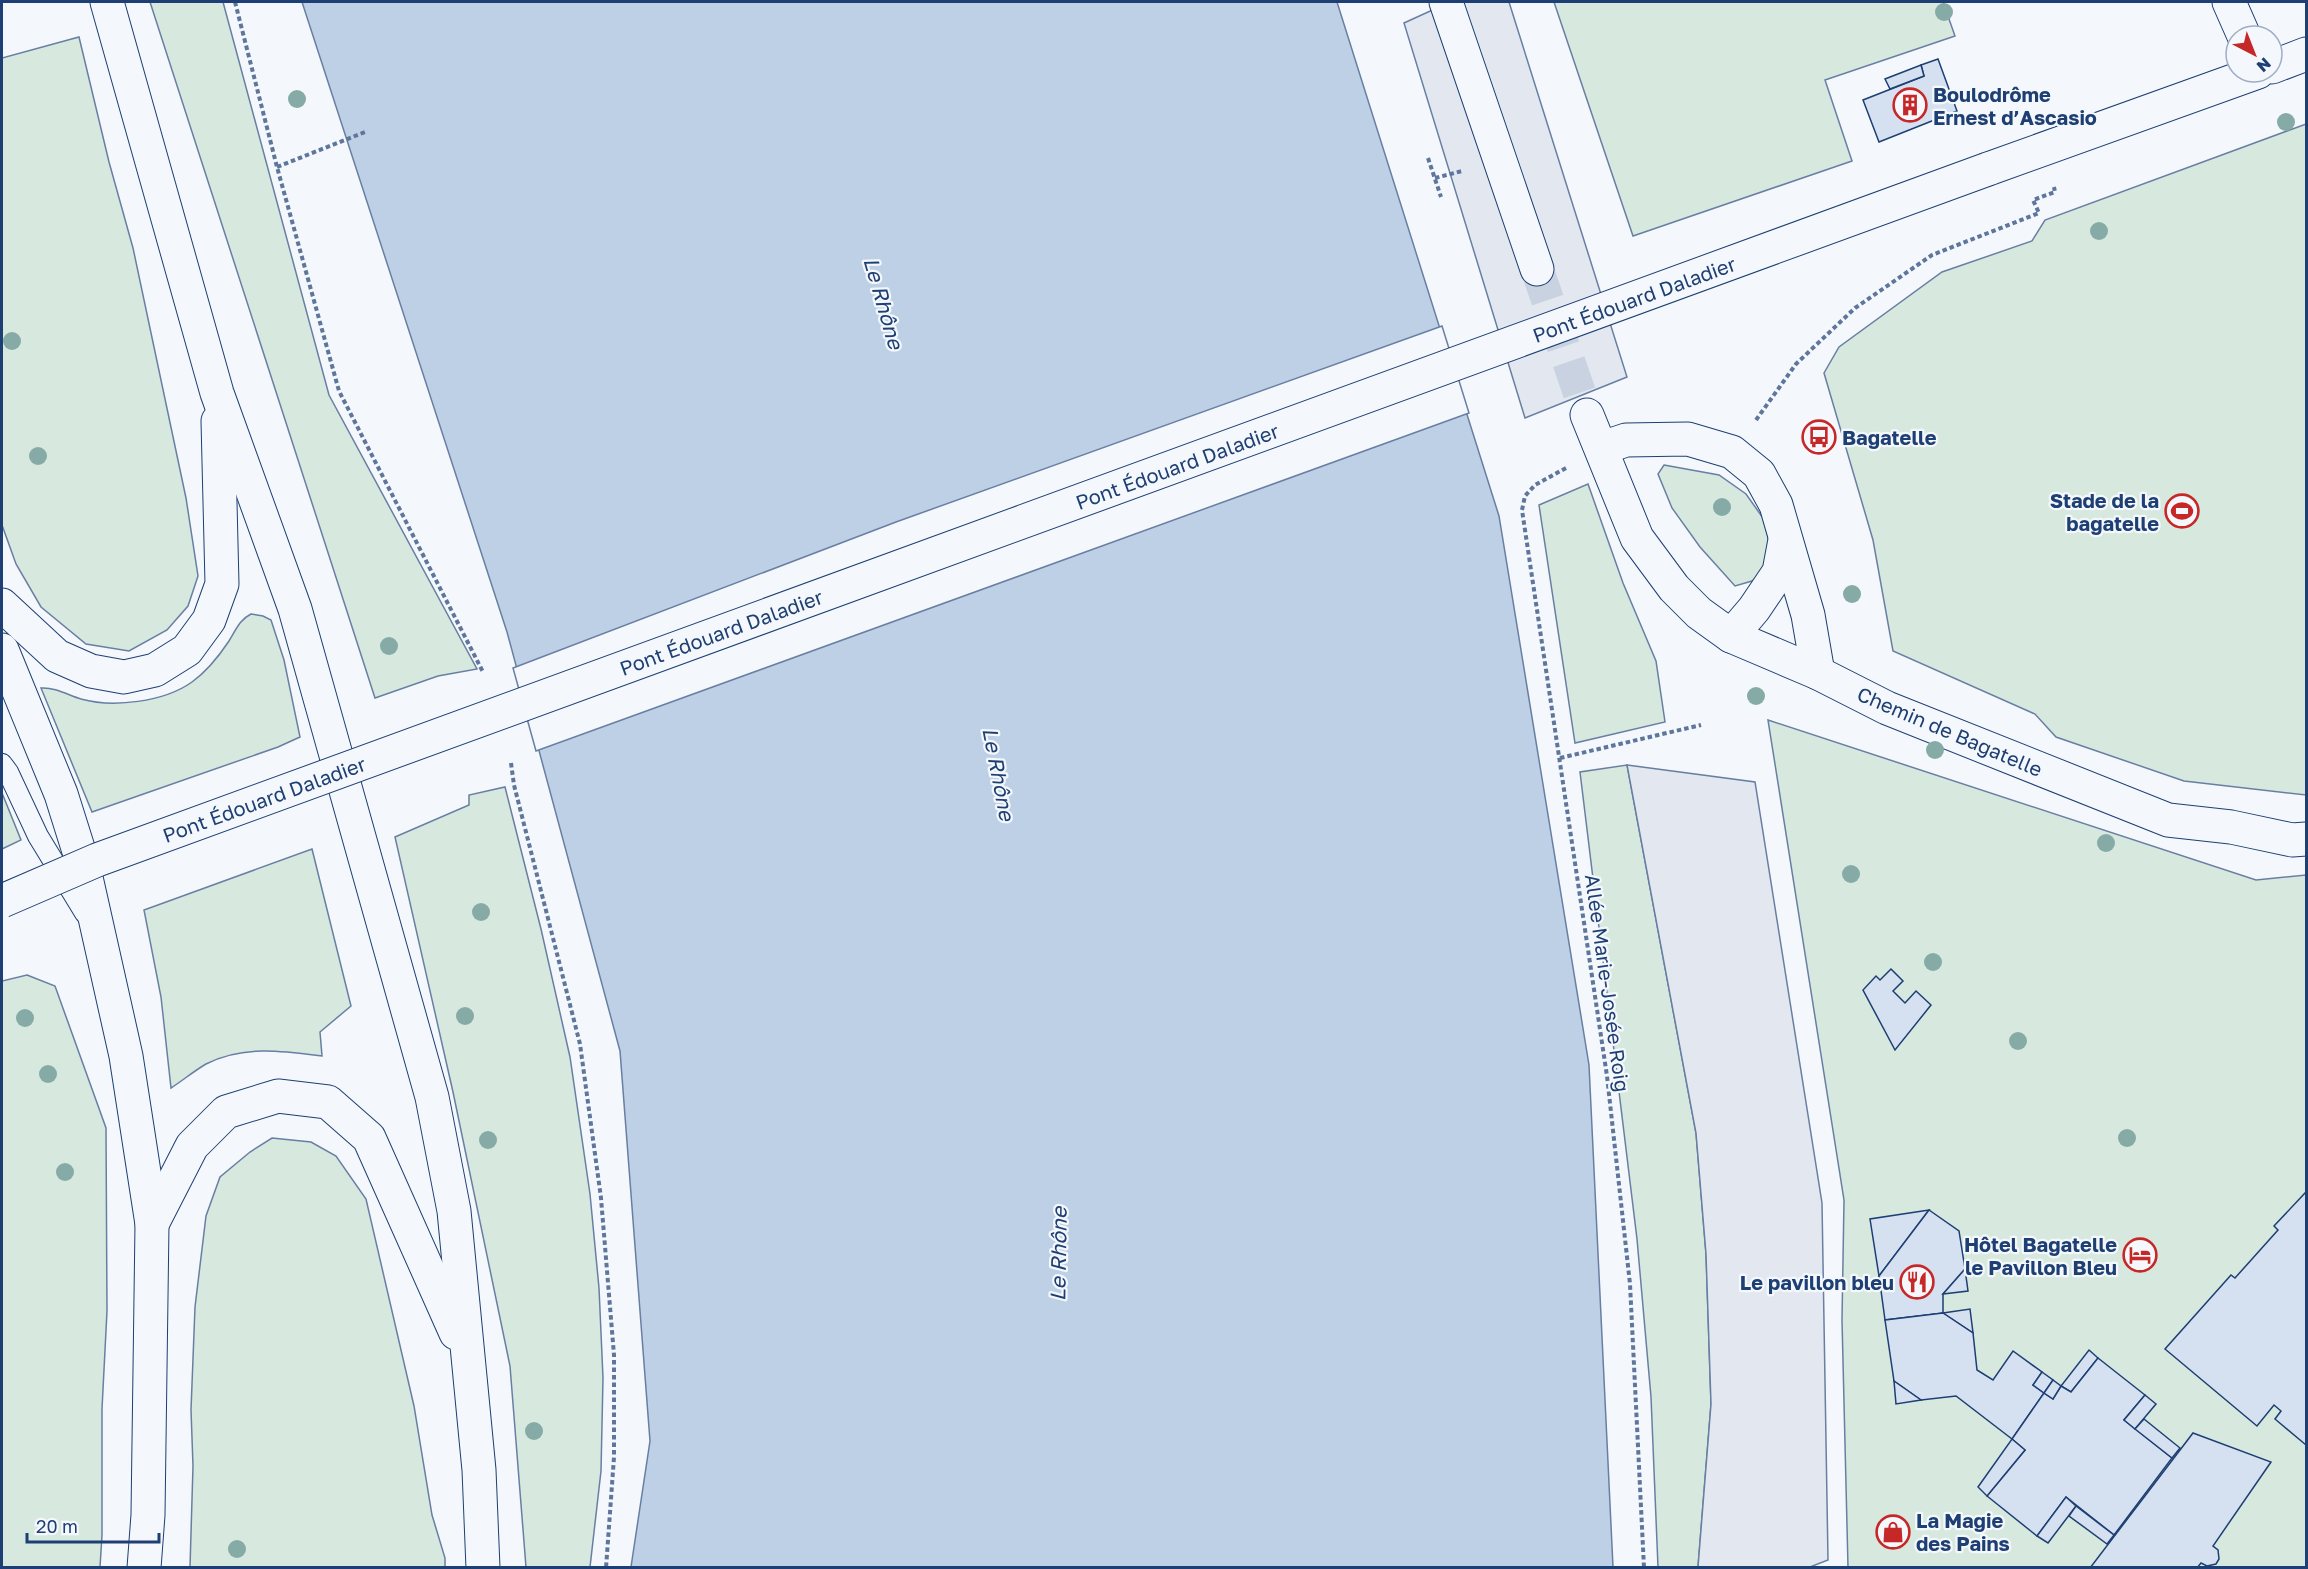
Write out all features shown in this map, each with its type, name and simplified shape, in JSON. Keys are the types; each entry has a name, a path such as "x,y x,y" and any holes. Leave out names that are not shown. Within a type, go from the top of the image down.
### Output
{"main road":[{"path":"107,2 217,393 295,609 432,1097 454,1211 479,1470 483,1568"},
{"path":"2229,2 2239,24"},
{"path":"1450,8 1537,268"},
{"path":"2284,63 2307,54"},
{"name":"Pont Édouard Daladier","path":"2,901 97,860 2225,84"},
{"path":"2,605 57,656 91,671 124,677 155,670 187,650 210,620 222,584 217,393"},
{"name":"Chemin de Bagatelle","path":"1587,414 1638,538 1674,588 1699,613 1731,636 1818,674 1887,708 2168,820 2231,827 2292,840 2307,839"},
{"path":"1602,448 1626,440 1688,440 1732,452 1759,474 1776,506 1808,615 1818,674"},
{"path":"1731,636 1754,609 1779,572 1785,540"},
{"path":"2,650 61,794 83,864 126,1056 152,1224 148,1515 144,1568"},
{"name":"Pont Édouard Daladier","path":"2,887 97,860"},
{"path":"152,1224 192,1146 226,1112 278,1096 328,1102 369,1138 448,1312 469,1371"},
{"path":"130,1568 148,1515"}],"lane":[{"path":"2,764 8,772 38,837 97,931"}],"path":[{"path":"235,2 277,167 339,391 483,672"},
{"path":"277,167 365,132"},
{"path":"1428,158 1441,197"},
{"path":"1732,452 1796,364 1855,308 1932,255 2038,213 2033,200 2055,192 2053,183"},
{"name":"Allée Marie-Josée Roig","path":"1602,448 1536,485 1525,496 1522,510 1607,1076 1630,1284 1644,1568"},
{"path":"1560,758 1701,725"},
{"path":"511,763 514,785 580,1044 601,1198 614,1355 614,1457 606,1568"}],"shaded area":[{"path":"150,2 223,2 329,395 477,669 438,676 375,698"},
{"path":"1450,2 1509,2 1627,377 1525,418 1404,23"},
{"path":"1554,2 1943,2 1955,36 1825,80 1852,161 1633,236"},
{"path":"79,37 109,162 133,248 186,498 198,576 188,606 167,630 129,651 86,644 41,607 16,564 2,525 2,58"},
{"path":"2306,124 2306,795 2184,781 2056,737 2035,714 1893,651 1873,540 1824,373 1839,347 1942,272 2032,241 2045,220"},
{"path":"1664,465 1719,475 1746,494 1763,518 1771,548 1769,567 1752,581 1735,586 1700,547 1672,508 1658,474"},
{"path":"1588,484 1623,583 1656,661 1665,722 1575,743 1539,505"},
{"path":"251,614 271,620 284,660 300,737 278,747 92,812 41,688 56,690 94,702 123,703 153,699 181,689 192,682 212,663 241,622"},
{"path":"1768,720 2256,880 2306,875 2306,1567 1848,1567 1842,1320 1844,1200"},
{"path":"1627,765 1696,1133 1706,1254 1711,1404 1698,1567 1658,1567 1651,1397 1637,1239 1580,772"},
{"path":"1627,765 1755,782 1822,1203 1828,1560 1810,1567 1698,1567 1711,1404 1706,1254 1696,1133"},
{"path":"505,787 570,1057 590,1194 599,1288 603,1378 601,1471 590,1567 526,1567 510,1366 453,1092 395,837 469,805 469,795"},
{"path":"2,793 21,840 2,849"},
{"path":"312,849 351,1006 320,1032 322,1056 278,1051 234,1054 206,1064 171,1088 161,997 144,910"},
{"path":"27,975 55,986 106,1128 107,1311 102,1409 100,1567 2,1567 2,981"},
{"path":"272,1138 311,1142 336,1156 366,1199 414,1406 432,1515 445,1558 445,1567 190,1567 193,1466 191,1410 195,1307 206,1216 220,1177 250,1152"}],"water":[{"name":"Le Rhône","path":"302,2 1337,2 1499,516 1589,1065 1613,1567 631,1567 650,1441 620,1051 507,632"}],"pier":[{"path":"1442,326 1469,413 536,751 513,668 896,522"}],"building":[{"name":"Boulodrôme Ernest d’Ascasio","path":"1938,59 1957,111 1879,142 1863,100 1924,76 1921,65"},
{"path":"1921,65 1924,76 1890,89 1885,79"},
{"path":"1891,969 1903,981 1893,991 1905,1003 1916,991 1931,1005 1895,1050 1863,990 1876,976 1880,980"},
{"path":"2306,1192 2306,1445 2275,1419 2281,1411 2274,1405 2257,1426 2165,1349 2231,1275 2235,1278 2278,1230 2274,1226"},
{"path":"1929,1210 1879,1276 1870,1219"},
{"path":"1929,1210 1959,1231 1965,1269 1943,1294 1943,1313 1885,1320 1879,1276"},
{"path":"1965,1269 1968,1291 1943,1294"},
{"path":"1970,1309 1973,1333 1943,1313"},
{"path":"1943,1313 1973,1333 1977,1370 1993,1380 2013,1351 2042,1372 2033,1385 2044,1393 2012,1439 1956,1396 1921,1400 1894,1381 1885,1320"},
{"path":"2089,1350 2098,1358 2071,1392 2061,1386"},
{"path":"2098,1358 2145,1395 2124,1420 2172,1458 2114,1535 2066,1497 2037,1536 1987,1496 2025,1450 2012,1439 2044,1393 2053,1399 2061,1386 2071,1392"},
{"path":"2042,1372 2053,1380 2044,1393 2033,1385"},
{"path":"2053,1380 2061,1386 2053,1399 2044,1393"},
{"path":"1894,1381 1921,1400 1896,1404"},
{"path":"2145,1395 2156,1404 2135,1429 2124,1420"},
{"path":"2144,1419 2180,1448 2172,1458 2135,1429"},
{"path":"2193,1433 2271,1462 2213,1546 2218,1550 2219,1559 2216,1564 2207,1566 2201,1563 2197,1568 2090,1568"},
{"path":"2012,1439 2025,1450 1987,1496 1978,1487"},
{"path":"2066,1497 2076,1506 2048,1543 2037,1536"},
{"path":"2076,1506 2114,1535 2107,1544 2069,1516"}],"tunnel":[{"path":"1537,269 1587,415"}],"place":[{"name":"Boulodrôme Ernest d’Ascasio","path":"1910,105"},
{"name":"Bagatelle","path":"1819,437"},
{"name":"Stade de la bagatelle","path":"2182,511"},
{"name":"Hôtel Bagatelle le Pavillon Bleu","path":"2140,1255"},
{"name":"Le pavillon bleu","path":"1917,1282"},
{"name":"La Magie des Pains","path":"1893,1532"}]}
